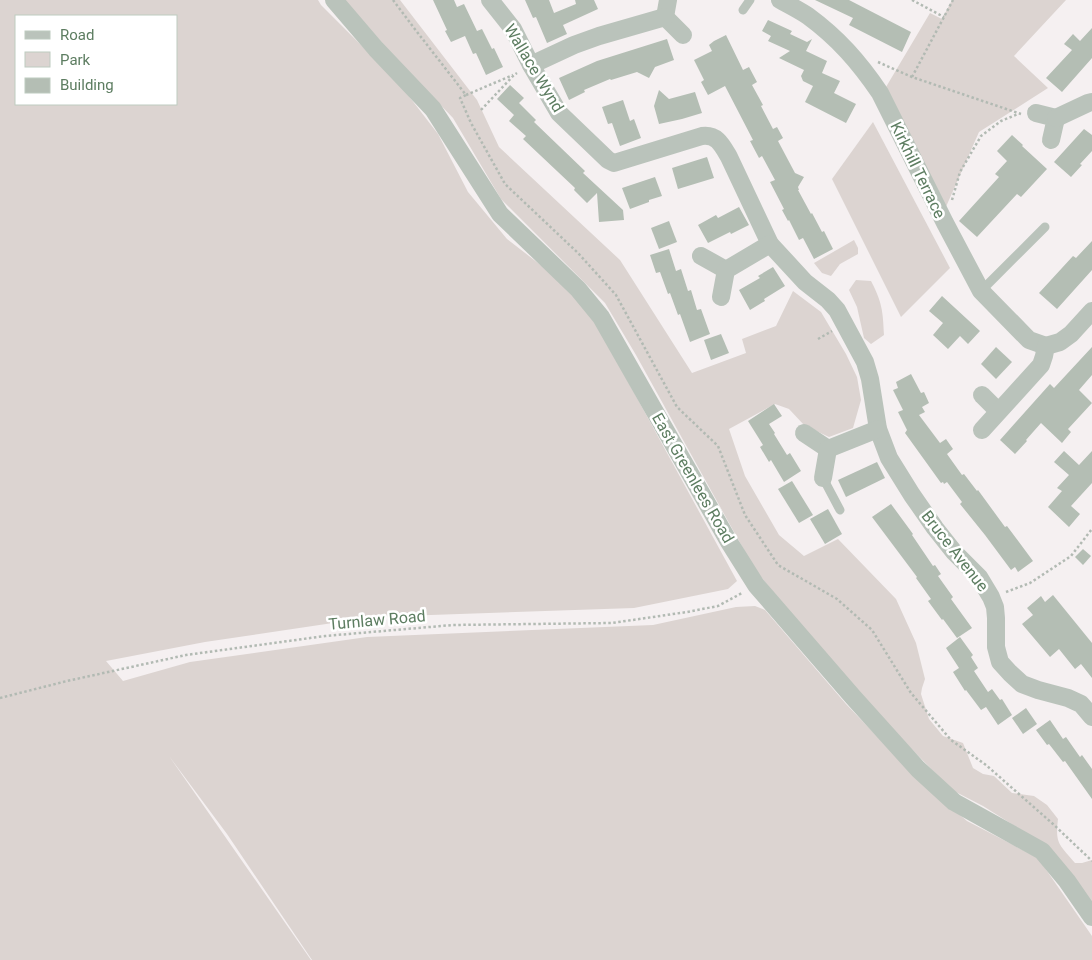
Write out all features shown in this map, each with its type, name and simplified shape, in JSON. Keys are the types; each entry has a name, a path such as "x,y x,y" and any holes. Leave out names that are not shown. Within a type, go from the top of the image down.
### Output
{"street":[{"name":"East Greenlees Road","path":"334,0 376,50 433,110 500,214 578,289 601,317 729,542 756,585 918,769 954,802 1042,851 1092,917"},
{"name":"Wallace Wynd","path":"490,0 513,29 531,65 559,113 608,160 614,163 702,136 708,135 716,138 728,157 770,244 805,282 828,300 837,310 845,324"},
{"name":"Kirkhill Terrace","path":"780,0 806,14 834,36 868,76 880,93 944,224 982,291 1029,340 1046,346"},
{"path":"531,65 574,45 667,8 683,36"},
{"path":"1028,113 1056,118 1092,102"},
{"path":"1051,140 1056,118"},
{"path":"721,297 726,270 770,244"},
{"path":"701,256 726,270"},
{"path":"982,430 1042,365 1046,346 1060,342 1071,334 1092,311"},
{"name":"Bruce Avenue","path":"845,324 865,362 870,379 878,429 889,458 935,528 954,552 979,577 991,597 995,607 996,647 1000,662 1022,684 1068,698 1081,704 1092,717"},
{"path":"982,395 998,411"},
{"path":"828,449 878,429"},
{"path":"804,433 828,449"},
{"path":"824,478 828,449"}],"lane":[{"path":"743,10 750,0"},
{"path":"982,291 1045,227"},
{"path":"824,478 840,510"}],"path":[{"path":"393,0 466,95"},
{"path":"912,0 944,17"},
{"path":"912,77 953,0"},
{"path":"878,62 912,77 1028,113"},
{"path":"531,65 514,75 460,98 471,123 505,184 578,253 616,295 677,407 718,446 745,515 778,565 837,599 872,630 911,693 951,740 986,765 1092,861"},
{"path":"481,110 514,75"},
{"path":"944,224 960,172 981,136 1001,121 1028,113"},
{"path":"991,597 1030,583 1070,556 1092,529"},
{"name":"Turnlaw Road","path":"0,698 186,655 325,636 453,625 612,623 687,612 718,606 756,585"}],"green space":[{"path":"0,0 318,0 398,82 438,134 468,192 507,239 560,280 596,323 737,581 728,589 634,608 373,617 205,642 106,661 123,681 190,662 367,637 653,625 736,607 755,606 765,610 846,704 917,778 967,821 1038,858 1092,936 1092,960 312,960 227,834 169,756 311,960 0,960"},
{"path":"343,0 400,0 477,100 499,147 620,260 692,373 746,353 742,339 776,326 793,291 821,312 846,354 857,377 861,400 853,428 829,437 804,425 789,409 775,404 729,429 745,476 779,535 804,556 838,539 896,599 916,643 925,679 921,694 929,719 943,736 963,743 973,768 983,774 994,776 1012,793 1034,796 1047,805 1058,819 1058,839 1065,852 1075,863 1092,860 1092,905 1045,845 983,806 952,790 886,723 788,611 754,568 636,355 605,303 501,199 453,118 367,28"},
{"path":"952,0 1066,0 1014,56 1048,88 979,132 945,209 886,87 930,13 942,19"},
{"path":"873,122 950,268 901,317 832,179"},
{"path":"854,240 858,248 858,254 840,264 831,276 822,273 814,263"},
{"path":"856,280 871,281 878,295 881,307 884,335 871,344 864,338 857,307 849,290"}],"building":[{"path":"433,0 454,0 457,7 464,4 477,31 482,29 503,67 486,75 476,53 473,54 465,36 451,42"},
{"path":"525,0 549,0 554,13 576,4 575,0 594,0 598,9 563,25 567,34 547,43 536,17 533,18"},
{"path":"815,0 849,0 911,32 902,52 849,25 853,18"},
{"path":"768,20 792,31 790,34 807,42 812,39 806,51 827,61 822,73 840,81 834,93 856,104 846,123 805,102 813,86 803,81 801,76 804,70 779,58 790,51 768,41 771,36 762,31"},
{"path":"1092,28 1092,58 1062,92 1046,78 1072,50 1064,44 1073,34 1080,41"},
{"path":"726,35 743,70 749,67 757,82 752,85 763,105 761,106 773,129 777,127 783,138 778,141 795,173 804,177 798,190 833,249 814,259 803,238 799,240 782,210 784,209 770,182 775,180 762,156 759,158 750,141 753,140 725,86 708,95 701,82 704,80 694,60 712,51 709,45"},
{"path":"667,39 674,60 655,67 649,78 637,72 610,79 584,90 585,92 569,100 559,78 597,61"},
{"path":"510,85 524,98 519,103 536,120 534,122 585,171 583,173 623,210 624,220 599,222 597,193 587,203 574,190 575,188 523,139 526,136 509,121 514,115 497,99"},
{"path":"659,90 669,99 695,92 702,113 659,124 654,106"},
{"path":"623,100 630,121 634,119 641,138 620,146 612,123 608,124 602,107"},
{"path":"1084,129 1092,135 1092,151 1071,177 1054,162"},
{"path":"1012,135 1047,169 1021,197 1017,194 977,237 959,221 999,177 995,174 1007,161 997,151"},
{"path":"707,157 714,178 678,189 672,168"},
{"path":"655,177 662,196 630,209 622,188"},
{"path":"739,207 749,225 708,243 698,225 716,215 718,218"},
{"path":"669,221 677,242 659,249 651,228"},
{"path":"1092,241 1092,270 1057,309 1039,293 1073,256 1076,258"},
{"path":"669,249 676,271 681,269 688,291 691,290 697,310 701,309 710,334 690,342 680,314 678,315 660,272 656,273 650,255"},
{"path":"773,267 785,286 750,310 739,290 760,278 758,276"},
{"path":"942,296 980,331 968,344 960,336 948,349 933,335 943,323 929,311"},
{"path":"721,334 729,353 711,360 704,340"},
{"path":"996,347 1012,362 996,379 981,364"},
{"path":"1092,347 1092,375 1079,390 1092,403 1068,429 1071,432 1062,443 1041,423 1015,454 1000,440 1050,384 1054,388"},
{"path":"911,374 921,393 924,392 929,403 922,407 925,412 919,415 940,443 946,439 953,449 947,454 962,475 964,474 978,490 1005,527 1007,526 1033,561 1018,572 1015,567 1011,570 960,504 962,502 947,482 941,483 905,433 907,430 898,412 903,410 893,390 898,388 896,382"},
{"path":"774,404 782,416 769,424 787,455 790,453 801,471 784,482 771,460 769,462 760,447 763,445 748,421"},
{"path":"1064,451 1079,465 1092,451 1092,483 1071,506 1080,514 1069,527 1048,507 1062,491 1057,488 1069,475 1054,462"},
{"path":"877,462 885,478 846,497 838,480"},
{"path":"792,481 813,515 799,523 778,489"},
{"path":"891,504 933,566 935,565 941,574 938,576 953,597 951,599 972,628 957,638 928,601 931,599 917,577 872,517"},
{"path":"828,509 842,534 825,544 810,519"},
{"path":"1083,549 1091,556 1083,565 1075,557"},
{"path":"1053,595 1092,643 1092,678 1081,664 1075,669 1059,649 1050,657 1022,624 1033,615 1027,608 1041,596 1045,602"},
{"path":"960,637 973,655 971,657 978,668 974,671 988,692 992,689 1000,700 1002,699 1012,715 998,725 986,707 981,710 965,691 953,672 959,668 946,648"},
{"path":"1026,708 1037,724 1023,734 1012,718"},
{"path":"1050,720 1063,739 1066,737 1080,757 1082,755 1092,769 1092,799 1065,761 1063,762 1049,744 1047,745 1036,730"}]}
